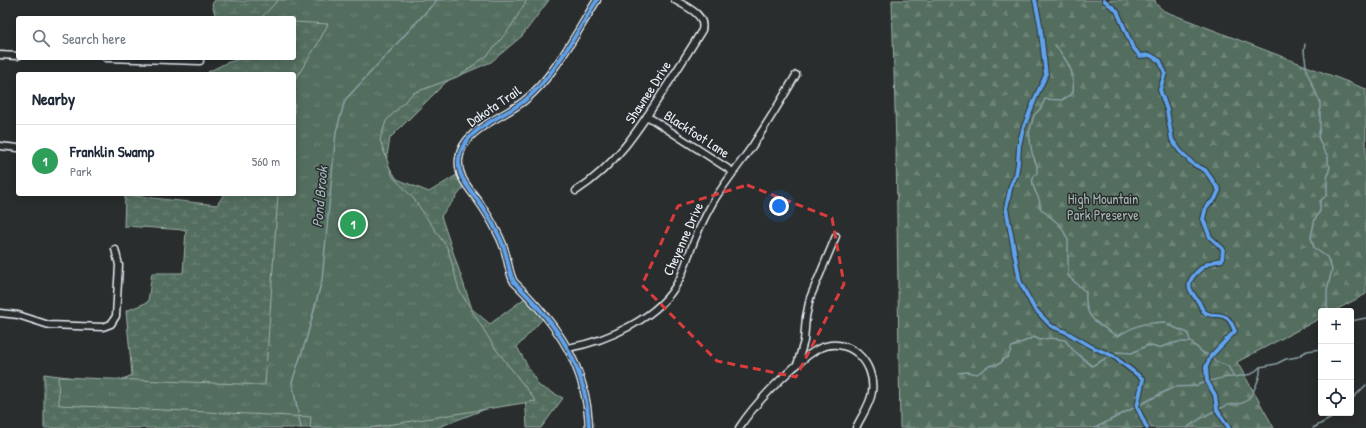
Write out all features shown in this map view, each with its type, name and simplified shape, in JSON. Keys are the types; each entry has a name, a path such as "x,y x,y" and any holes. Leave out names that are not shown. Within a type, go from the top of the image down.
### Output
{"street":[{"name":"Dakota Trail","path":"589,428 584,391 578,369 568,348 551,322 514,282 507,257 496,230 478,200 463,180 459,167 459,160 462,146 470,135 515,108 544,82 554,69 597,0"},
{"name":"Shawnee Drive","path":"576,191 608,167 633,136 700,34 703,25 702,20 699,16 675,0"},
{"path":"0,55 16,56"},
{"path":"169,60 200,61"},
{"name":"Cheyenne Drive","path":"568,348 617,333 644,317 666,298 682,273 704,218 733,172 769,121 796,75"},
{"name":"Blackfoot Lane","path":"647,116 733,172"},
{"path":"0,146 16,148"},
{"path":"797,365 804,341 810,298 836,236"},
{"path":"0,313 18,315 49,325 93,327 107,326 114,320 117,312 119,265 115,248"},
{"path":"739,428 765,395 797,365 820,348 833,345 854,350 863,359 870,370 872,377 872,393 867,408 856,428"}],"highlighted area":[{"path":"747,185 832,218 844,284 796,377 717,361 642,285 678,206"}],"green space":[{"path":"215,0 549,0 522,36 491,62 445,83 390,138 386,162 397,179 429,192 460,173 468,182 441,216 472,309 490,324 529,295 548,313 517,347 539,386 563,398 541,428 527,428 525,394 436,428 44,428 44,374 115,383 132,375 126,311 148,302 152,273 183,273 186,230 124,226 125,196 217,205 223,196 296,196 296,72 208,72 226,63 236,60 296,60 296,16 215,16 212,4"},
{"path":"278,0 527,0 510,28 488,55 457,77 413,93 386,121 380,140 393,177 414,199 448,249 459,290 495,348 536,401 369,428 310,428 311,417 59,405 58,377 265,385 278,196 296,196 296,78 317,45 328,24 296,22 296,16 263,16"},
{"name":"High Mountain Park Preserve","path":"892,0 1155,0 1156,4 1164,11 1366,89 1366,294 1340,308 1318,308 1318,320 1237,362 1274,428 900,428 896,145"}],"waterway":[{"name":"Pond Brook","path":"301,428 292,382 306,340 322,280 336,132 345,100 437,0"},
{"path":"1305,44 1304,51 1307,72 1320,102 1320,128 1318,137 1324,151 1328,156 1328,164 1330,166 1327,179 1327,195 1320,201 1320,211 1315,219 1311,237 1314,248 1327,257 1332,269 1327,291 1328,308"},
{"path":"1055,45 1070,67 1073,79 1073,93 1062,100 1045,99 1041,108 1034,115 1029,133 1032,153 1037,166 1037,173 1034,176 1033,182 1040,208 1061,226 1068,240 1068,276 1086,292 1087,308 1093,319 1102,327 1118,336 1141,325 1165,322 1168,325 1188,333 1190,341 1203,353 1211,356 1215,361 1228,366 1234,377 1252,374 1260,367 1276,364 1286,359 1297,357 1307,351 1318,349"},
{"path":"1354,320 1366,318"},
{"path":"958,373 967,372 977,374 989,366 1001,363 1003,359 1008,357 1012,347 1034,337 1040,340 1050,338 1065,340 1073,350 1092,366 1117,352 1132,353 1148,345 1158,348 1178,342 1191,342"},
{"path":"1188,428 1198,420 1218,409 1228,405 1240,404 1246,401 1256,386 1260,375 1260,367"},
{"path":"1095,428 1174,387 1194,386 1219,378 1234,377"},
{"path":"1354,397 1366,385"},
{"path":"1313,428 1335,416"}],"cycle path":[{"path":"589,428 587,406 576,366 556,330 544,314 514,282 500,237 487,214 461,176 459,159 467,140 475,132 524,101 546,79 564,54 597,0"},
{"path":"1035,0 1040,24 1046,75 1023,129 1019,146 1016,175 1011,185 1006,208 1020,282 1034,308 1051,326 1113,356 1143,379 1137,407 1147,428"},
{"path":"1104,0 1117,11 1132,46 1140,56 1150,55 1160,61 1165,73 1160,90 1167,110 1172,140 1180,151 1193,164 1205,170 1219,190 1215,199 1206,207 1203,219 1210,237 1223,249 1222,260 1207,264 1201,268 1192,278 1189,285 1204,312 1227,318 1231,322 1235,331 1211,356 1206,367 1207,381 1215,395 1217,410 1229,428"}],"place":[{"name":"Franklin Swamp","path":"353,224"}]}
